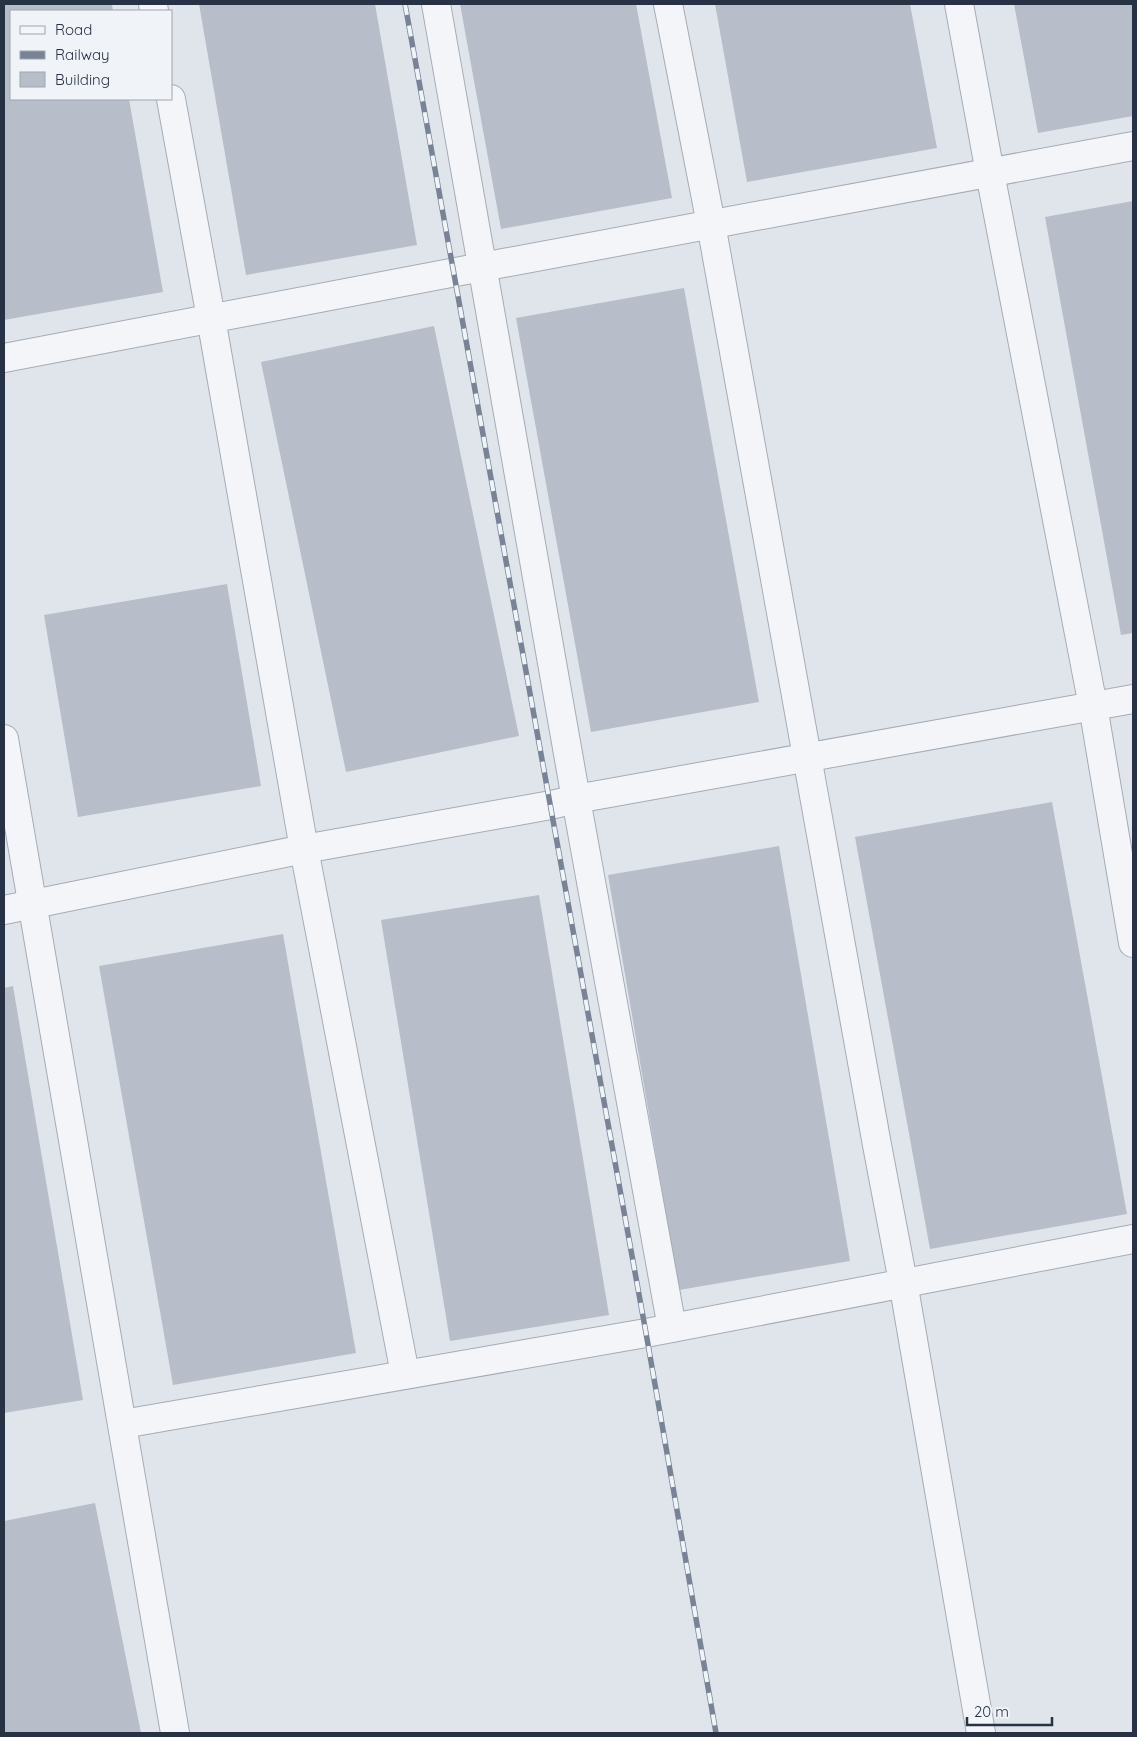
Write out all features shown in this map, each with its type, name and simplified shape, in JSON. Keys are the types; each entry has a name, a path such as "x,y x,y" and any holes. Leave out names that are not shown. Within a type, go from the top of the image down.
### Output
{"lane":[{"path":"436,4 576,798 672,1328"},
{"path":"668,4 711,224 808,756 903,1282 981,1733"},
{"path":"959,4 1094,706 1133,943"},
{"path":"171,100 304,849 406,1374"},
{"path":"4,358 1133,146"},
{"path":"4,910 304,849 551,805 576,798 1133,699"},
{"path":"4,739 175,1733"},
{"path":"123,1424 672,1328 1133,1239"}],"building":[{"path":"4,4 112,4 113,10 10,10 10,100 129,100 163,292 4,320"},
{"path":"199,4 375,4 417,245 246,275"},
{"path":"460,4 636,4 672,198 501,229"},
{"path":"715,4 910,4 937,148 747,182"},
{"path":"1014,4 1133,4 1133,116 1038,133"},
{"path":"1133,201 1133,633 1121,635 1045,217"},
{"path":"684,288 759,702 591,732 516,318"},
{"path":"434,326 519,736 346,772 261,362"},
{"path":"227,584 261,786 78,817 44,615"},
{"path":"1052,802 1127,1214 930,1249 855,837"},
{"path":"779,846 850,1261 679,1290 608,875"},
{"path":"539,895 609,1315 450,1341 381,920"},
{"path":"283,934 356,1353 173,1385 99,966"},
{"path":"13,986 83,1400 4,1413 4,988"},
{"path":"95,1503 141,1733 4,1733 4,1521"}],"railway":[{"path":"405,4 646,1333 716,1733"}]}
